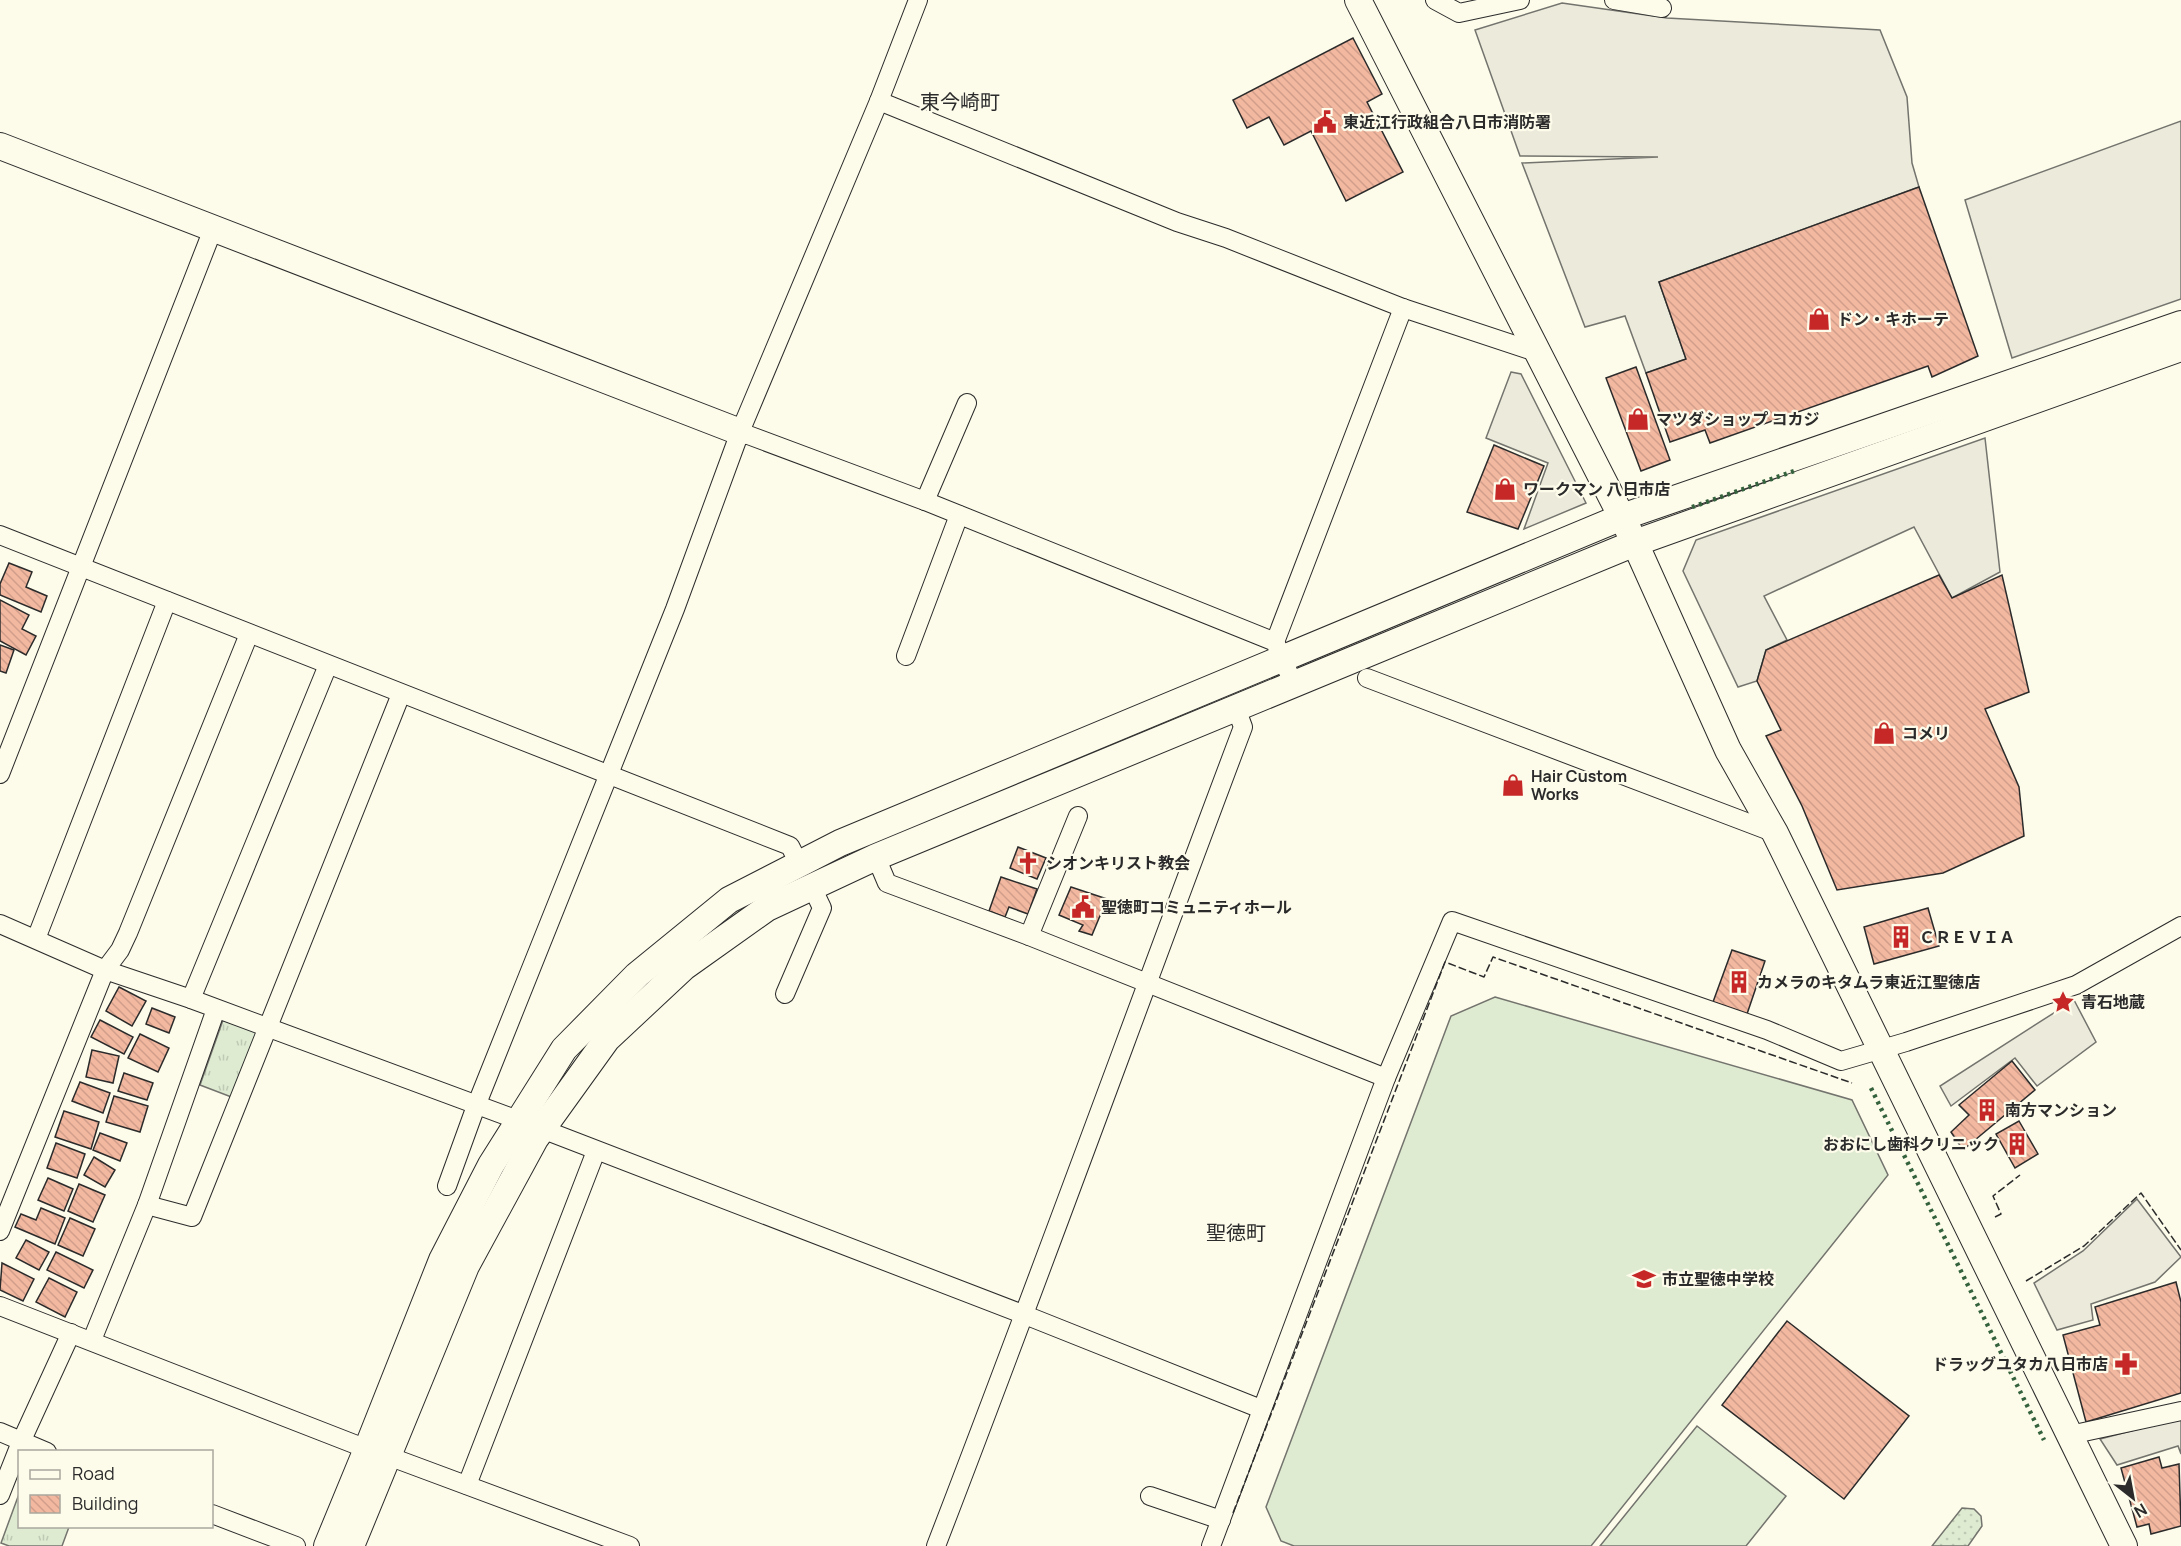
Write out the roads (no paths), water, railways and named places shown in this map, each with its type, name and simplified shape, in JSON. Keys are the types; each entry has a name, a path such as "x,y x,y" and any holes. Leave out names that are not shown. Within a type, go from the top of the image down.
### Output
{"street":[{"path":"447,1186 476,1106 675,609 740,432 879,101 918,0"},
{"path":"1358,0 1635,543 1728,750 1775,832 2124,1546"},
{"path":"1435,0 1457,7 1520,0"},
{"path":"1614,0 1662,8"},
{"path":"879,101 1177,222 1226,238 1403,308 1539,353"},
{"path":"0,146 959,515 1279,651 1294,685"},
{"path":"0,774 213,229"},
{"path":"1279,651 1403,308"},
{"path":"327,1546 378,1452 466,1266 510,1183 531,1125 564,1049 637,975 729,900 840,843 1279,651 1622,517 2181,324"},
{"path":"531,1125 607,1039 684,967 767,908 876,857 1635,543 2181,348"},
{"path":"925,501 967,403"},
{"path":"906,656 959,515"},
{"path":"0,535 790,846 799,864"},
{"path":"36,939 167,601"},
{"path":"0,1231 105,970 120,950 128,933 249,634"},
{"path":"191,999 328,665"},
{"path":"1367,678 1775,832"},
{"path":"147,1205 192,1217 401,694"},
{"path":"936,1546 1025,1315 1147,982 1244,727 1236,708"},
{"path":"1029,936 1078,816"},
{"path":"876,857 887,883 1147,982 1386,1078"},
{"path":"785,994 822,908 812,887"},
{"path":"1211,1546 1386,1078 1452,921 1767,1030 1841,1061 1882,1050 2076,985 2181,926"},
{"path":"0,924 105,970 191,999 531,1125 1025,1315 1261,1409"},
{"path":"92,1341 147,1205 216,1009"},
{"path":"467,1485 596,1151"},
{"path":"0,1306 378,1452 630,1546"},
{"path":"0,1495 21,1442 71,1333"},
{"path":"2070,1435 2181,1411"},
{"path":"0,1432 41,1450"},
{"path":"351,1546 378,1452"},
{"path":"1150,1496 1221,1520"},
{"path":"213,1514 296,1546"}],"place":[{"name":"東近江行政組合八日市消防署","path":"1325,122"},
{"name":"ドン・キホーテ","path":"1819,319"},
{"name":"マツダショップ コカジ","path":"1638,419"},
{"name":"ワークマン 八日市店","path":"1505,489"},
{"name":"コメリ","path":"1884,733"},
{"name":"Hair Custom Works","path":"1513,785"},
{"name":"シオンキリスト教会","path":"1028,863"},
{"name":"聖徳町コミュニティホール","path":"1083,907"},
{"name":"ＣＲＥＶＩＡ","path":"1901,937"},
{"name":"カメラのキタムラ東近江聖徳店","path":"1739,982"},
{"name":"青石地蔵","path":"2063,1002"},
{"name":"南方マンション","path":"1987,1110"},
{"name":"おおにし歯科クリニック","path":"2017,1144"},
{"name":"市立聖徳中学校","path":"1644,1279"},
{"name":"ドラッグユタカ八日市店","path":"2126,1364"}],"district":[{"name":"東今崎町","path":"960,102"},
{"name":"聖徳町","path":"1236,1233"}]}
